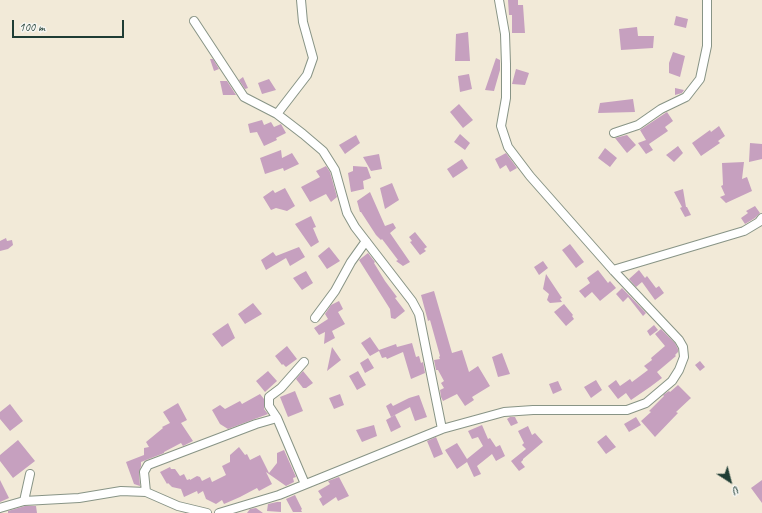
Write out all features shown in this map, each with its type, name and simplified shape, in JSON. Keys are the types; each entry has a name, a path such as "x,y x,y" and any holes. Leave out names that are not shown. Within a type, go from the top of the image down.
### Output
{"street":[{"path":"277,114 307,75 313,58 303,22 301,0"},
{"path":"219,513 279,494 442,429 504,412 533,410 627,410 646,403 672,381 679,370 684,357 683,347 675,336 613,270 530,176 508,147 501,126 506,98 506,64 504,34 499,0"},
{"path":"614,133 638,125 661,109 686,97 700,79 707,46 707,0"},
{"path":"194,22 244,97 277,114 303,134 323,151 335,170 347,213 355,227 412,301 418,314 442,429"},
{"path":"613,270 744,231 759,222 762,218"},
{"path":"315,318 336,292 351,262 366,241"},
{"path":"304,362 281,388 269,398 268,406 277,418 305,484"},
{"path":"146,492 144,472 148,465 256,424 277,418"},
{"path":"24,501 30,474"},
{"path":"0,508 24,501 79,498 121,491 146,492 178,506 207,513"}],"building":[{"path":"508,0 518,0 518,5 523,5 525,33 512,33 512,15 509,15"},
{"path":"676,16 688,19 686,28 674,25"},
{"path":"637,27 638,36 654,36 653,48 621,50 619,29"},
{"path":"468,32 470,61 455,61 456,34"},
{"path":"673,52 685,56 680,77 669,73 669,63"},
{"path":"496,58 500,60 500,70 494,91 485,90"},
{"path":"210,59 213,59 219,69 214,71"},
{"path":"516,69 529,73 525,85 512,84"},
{"path":"469,74 472,89 460,92 458,76"},
{"path":"243,77 248,88 245,89 239,80"},
{"path":"269,79 276,90 262,94 258,83"},
{"path":"220,81 227,81 236,95 223,95"},
{"path":"675,88 684,90 682,93 675,95"},
{"path":"633,99 635,112 598,113 600,103"},
{"path":"459,104 473,120 463,128 450,112"},
{"path":"667,112 673,121 665,127 668,131 649,144 653,150 646,154 638,143 646,140 640,130"},
{"path":"262,120 264,125 271,122 274,127 281,124 286,133 276,138 277,140 264,146 257,132 250,133 248,124"},
{"path":"719,126 725,136 718,141 720,143 701,156 692,143 710,130 711,132"},
{"path":"460,134 470,143 465,150 454,142"},
{"path":"356,135 360,143 345,154 339,145"},
{"path":"627,135 636,145 627,153 615,138"},
{"path":"750,143 762,144 762,159 749,162"},
{"path":"678,146 683,153 674,162 666,155"},
{"path":"605,148 617,158 610,167 598,158"},
{"path":"281,150 282,158 292,153 299,164 284,171 283,168 265,174 260,158"},
{"path":"506,153 517,168 510,172 506,165 500,169 495,159"},
{"path":"379,154 382,169 371,171 363,157"},
{"path":"462,159 468,168 453,178 447,169"},
{"path":"744,162 742,179 747,177 752,191 726,203 720,197 725,195 721,186 723,185 722,163"},
{"path":"326,166 330,172 337,197 331,202 326,194 310,202 301,187 320,177 316,171"},
{"path":"353,166 367,167 371,178 363,181 364,189 351,192 348,173 353,171"},
{"path":"392,183 399,200 385,209 380,188"},
{"path":"285,188 295,206 287,211 276,208 271,210 263,197 273,190 275,193"},
{"path":"683,189 686,207 691,215 685,217 680,208 682,207 674,192"},
{"path":"370,192 385,226 393,223 396,228 390,233 410,262 403,266 396,261 398,260 382,239 381,240 376,235 360,212 357,201"},
{"path":"755,206 760,213 745,224 741,218 748,213 746,211"},
{"path":"311,216 316,227 313,228 319,242 311,247 295,224"},
{"path":"415,232 427,247 424,249 426,251 420,255 410,242 412,241 409,237"},
{"path":"6,238 7,241 12,240 13,245 8,249 0,251 0,241"},
{"path":"570,244 584,262 576,268 562,250"},
{"path":"299,247 305,257 290,266 286,258 266,270 261,260 273,252 276,256"},
{"path":"329,247 340,261 327,269 318,256"},
{"path":"368,253 375,262 374,263 385,281 397,297 395,298 405,311 395,319 391,318 390,309 359,260"},
{"path":"543,261 548,268 539,275 534,267"},
{"path":"598,270 608,283 610,281 616,288 600,301 592,292 585,298 579,291 590,283 587,278"},
{"path":"639,270 645,278 647,276 656,288 659,286 664,293 655,300 642,282 636,287 629,279"},
{"path":"306,271 313,283 302,290 293,278"},
{"path":"546,274 562,298 560,299 562,302 550,303 547,300 549,294 543,289"},
{"path":"622,288 646,313 643,316 628,297 623,302 616,294"},
{"path":"434,291 452,353 462,350 469,372 478,366 490,386 472,397 474,400 465,406 457,394 443,401 441,397 440,390 444,388 441,383 444,381 438,370 436,370 434,360 440,359 440,356 421,295"},
{"path":"339,301 343,309 338,312 345,324 332,331 335,338 324,344 325,332 319,335 314,328 328,319 325,314 331,305"},
{"path":"253,303 262,314 245,324 238,314"},
{"path":"564,304 573,315 572,316 574,319 566,326 554,312"},
{"path":"228,323 235,338 222,347 212,334"},
{"path":"654,325 658,330 650,336 647,331"},
{"path":"661,329 675,343 678,349 678,352 675,355 676,356 657,372 662,378 650,387 631,400 626,393 618,399 608,386 616,380 620,386 630,379 632,382 648,370 644,366 665,346 655,334"},
{"path":"370,337 379,350 396,344 397,347 412,343 416,357 419,356 421,363 423,362 425,373 411,379 403,352 387,359 386,357 382,358 379,351 370,356 361,343"},
{"path":"287,346 297,359 286,367 283,364 282,365 275,356"},
{"path":"332,347 341,360 327,371"},
{"path":"502,353 510,374 498,377 492,357"},
{"path":"368,358 374,368 365,373 360,363"},
{"path":"700,361 705,367 700,371 695,365"},
{"path":"268,371 277,381 265,392 256,381"},
{"path":"303,371 313,383 306,388 303,388 296,379"},
{"path":"358,371 366,385 357,390 349,376"},
{"path":"596,380 602,390 591,398 584,387"},
{"path":"558,381 562,390 553,394 549,384"},
{"path":"678,385 691,398 676,412 678,413 655,437 641,421 651,412 649,411 664,396 663,395 669,391 670,392"},
{"path":"295,391 303,411 288,417 280,397"},
{"path":"260,394 264,399 264,409 268,414 228,429 220,424 212,410 220,405 225,409 240,401 242,404"},
{"path":"340,394 344,405 334,409 329,398"},
{"path":"419,395 427,417 415,421 410,407 391,417 386,406 391,403 393,406"},
{"path":"178,403 187,420 181,423 193,441 183,446 181,443 164,453 141,462 139,473 140,486 134,484 126,462 144,455 144,448 149,447 146,442 163,428 162,427 170,423 163,412"},
{"path":"10,404 23,421 10,431 0,419 0,412"},
{"path":"395,415 401,427 391,432 386,420"},
{"path":"510,417 515,417 518,423 511,426 507,419"},
{"path":"636,417 641,425 629,432 624,424"},
{"path":"374,425 377,436 362,442 356,430"},
{"path":"482,425 488,439 490,438 496,447 500,445 505,456 496,461 492,454 477,466 481,474 474,477 467,462 457,469 445,450 457,443 467,459 483,446 478,437 472,439 468,431"},
{"path":"528,426 532,435 535,433 543,442 523,459 521,462 525,467 519,471 511,461 526,449 522,445 524,443 518,431"},
{"path":"606,435 616,447 606,454 597,442"},
{"path":"436,437 443,454 434,458 427,441"},
{"path":"18,440 35,461 13,478 0,461 0,455"},
{"path":"239,447 245,455 247,454 250,460 260,455 269,473 277,463 277,453 284,450 296,477 293,478 294,482 286,486 266,472 272,484 259,491 257,488 224,504 222,500 216,504 206,499 203,491 198,494 197,491 184,497 181,489 172,487 168,483 167,484 160,472 170,467 171,469 175,469 180,476 184,474 187,480 197,476 200,477 202,481 210,477 212,482 226,475 222,466 230,462 230,455"},
{"path":"339,477 349,496 338,501 336,497 323,506 319,499 322,497 318,491 330,484 328,481"},
{"path":"0,480 9,498 0,502"},
{"path":"762,480 762,503 751,488"},
{"path":"295,495 302,512 293,512 286,499"},
{"path":"281,502 281,512 267,511 268,504"},
{"path":"25,506 36,506 37,513 8,513 8,511"},
{"path":"256,508 263,513 247,513 250,509"}]}
